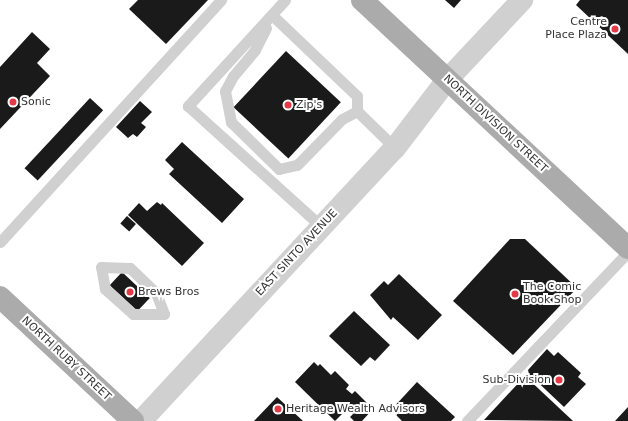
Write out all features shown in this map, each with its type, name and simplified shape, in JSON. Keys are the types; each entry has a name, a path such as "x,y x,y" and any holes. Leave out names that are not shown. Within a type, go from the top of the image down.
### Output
{"main road":[{"name":"NORTH DIVISION STREET","path":"362,0 628,248"},
{"name":"NORTH RUBY STREET","path":"0,297 133,421"}],"street":[{"name":"EAST SINTO AVENUE","path":"141,421 395,148 448,80 522,0"}],"lane":[{"path":"0,242 221,0"},
{"path":"285,0 188,106 322,227"},
{"path":"272,15 357,96 357,111 395,148"},
{"path":"272,15 255,50 233,76 225,91 231,122 241,134 279,169 289,168 298,165 342,119 357,111"},
{"path":"467,421 628,252"},
{"path":"101,267 130,268 156,293 164,314 133,314 105,289 101,267"}],"building":[{"path":"138,0 208,0 166,44 129,9"},
{"path":"445,0 461,0 454,8"},
{"name":"Centre Place Plaza","path":"580,0 628,0 628,54 576,5"},
{"name":"Sonic","path":"32,32 50,49 37,63 50,76 0,129 0,67"},
{"name":"Zip's","path":"286,51 341,102 288,158 233,107"},
{"path":"90,98 103,110 38,180 25,168"},
{"path":"140,101 152,112 141,123 146,127 137,137 133,134 128,138 116,127"},
{"path":"182,142 244,199 222,223 169,174 174,169 165,160"},
{"path":"157,202 161,205 162,203 204,243 182,266 128,215 139,203 147,211"},
{"path":"127,216 136,224 129,231 120,223"},
{"name":"The Comic Book Shop","path":"510,239 525,239 577,288 513,355 453,301"},
{"name":"Brews Bros","path":"122,272 150,298 138,311 110,285"},
{"path":"399,274 442,315 418,340 393,317 391,320 370,295 384,281 388,285"},
{"path":"354,311 390,345 375,361 370,357 361,366 329,336"},
{"name":"Sub-Division","path":"547,349 554,356 558,352 581,373 578,377 586,384 564,407 529,374 528,370"},
{"path":"314,362 318,366 320,364 331,375 335,371 349,385 346,389 352,394 355,391 373,409 362,421 354,421 350,417 353,414 347,409 335,421 295,382"},
{"path":"525,376 573,421 484,420"},
{"path":"417,382 455,417 451,421 402,421 391,410"},
{"name":"Heritage Wealth Advisors","path":"277,397 303,421 254,421"},
{"path":"628,407 628,421 615,421"}],"place":[{"name":"Centre Place Plaza","path":"615,29"},
{"name":"Sonic","path":"13,102"},
{"name":"Zip's","path":"288,105"},
{"name":"Brews Bros","path":"130,292"},
{"name":"The Comic Book Shop","path":"515,294"},
{"name":"Sub-Division","path":"559,380"},
{"name":"Heritage Wealth Advisors","path":"278,409"}]}
